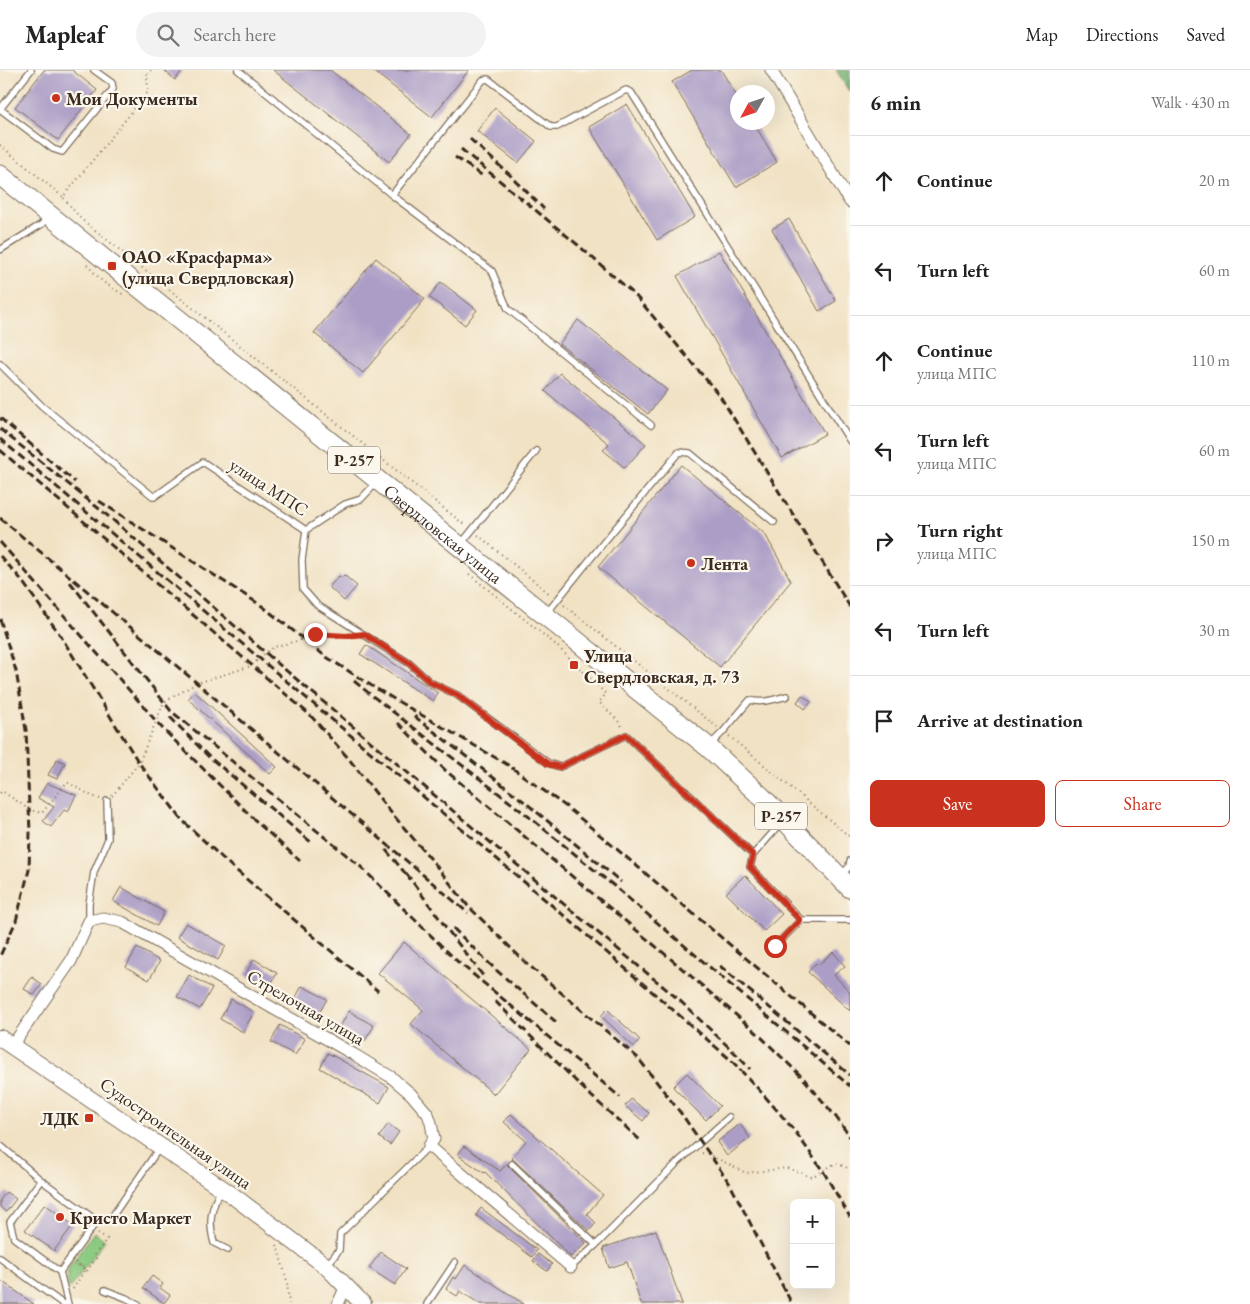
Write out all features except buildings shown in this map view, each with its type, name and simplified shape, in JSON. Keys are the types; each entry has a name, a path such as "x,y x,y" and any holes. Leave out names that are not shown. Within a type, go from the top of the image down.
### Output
{"highway":[{"name":"Свердловская улица","path":"0,175 708,747 785,820 845,883"}],"main road":[{"name":"Судостроительная улица","path":"6,1042 222,1188 326,1266 363,1304"}],"street":[{"path":"771,70 850,202"},
{"name":"Стрелочная улица","path":"89,921 103,918 122,922 390,1077 411,1094 428,1114 434,1139 429,1146"},
{"path":"6,1042 71,961 89,921"},
{"path":"429,1146 571,1268"},
{"path":"338,1304 346,1286"}],"lane":[{"path":"31,70 0,109 52,149 62,152 112,89 112,83 94,70"},
{"path":"238,70 392,195 492,271 508,309 651,426"},
{"path":"392,195 483,80 488,79 551,127 557,127 626,90 631,92 850,441"},
{"path":"0,250 42,224 49,215"},
{"name":"улица МПС","path":"0,364 42,406 154,497 203,462 306,530 302,560 303,589 317,605 409,663 430,682 457,695 548,764 560,767 626,735"},
{"path":"459,546 536,451"},
{"path":"545,616 679,452 690,452 774,522"},
{"path":"306,530 345,504 361,500 378,480"},
{"path":"708,747 750,700 755,702 787,696"},
{"path":"626,735 753,855"},
{"path":"89,921 89,904 94,872 108,839 107,801"},
{"path":"785,820 753,855 750,867 800,920"},
{"path":"845,883 850,862"},
{"path":"775,946 800,920 850,920"},
{"path":"571,1268 677,1163 729,1117"},
{"path":"0,1145 41,1180 97,1221 109,1221 160,1146"},
{"path":"326,1266 339,1250 340,1234 429,1146"},
{"path":"512,1164 596,1245"},
{"path":"41,1180 10,1222 14,1238 60,1272 68,1304"},
{"path":"222,1188 212,1206 210,1224 214,1243 228,1250"},
{"path":"60,1272 97,1221"},
{"path":"0,1258 63,1304"},
{"path":"426,1304 454,1262"},
{"path":"105,1290 138,1304"}],"path":[{"path":"63,197 148,92 147,74 151,70"},
{"path":"0,145 63,197 81,219 551,595"},
{"path":"564,605 723,732 850,837"},
{"path":"0,793 2,791 30,810 42,813 67,782 92,796 107,801 139,763 164,702 197,683 251,666 274,647 315,634 346,636 364,634"},
{"path":"599,688 606,694 599,702 619,722 626,735"},
{"path":"696,1156 702,1152 708,1154 746,1173 786,1168 812,1177 836,1163 850,1168"},
{"path":"70,1293 85,1270 87,1271 96,1258 94,1256 107,1239 92,1228"},
{"path":"74,1261 85,1270"}],"green space":[{"path":"836,70 850,70 850,93"},
{"path":"94,1232 105,1240 85,1268 74,1260"},
{"path":"73,1261 84,1269 69,1289 69,1268"}],"railway":[{"path":"470,139 544,209"},
{"path":"461,149 578,245 635,295 720,396 850,607"},
{"path":"455,157 483,176"},
{"path":"0,418 75,482"},
{"path":"0,429 113,520 282,667 677,998 750,1069"},
{"path":"0,439 581,930 732,1061 794,1130 823,1171 850,1217"},
{"path":"0,450 310,715 349,759 468,906 525,962 638,1058 683,1116 730,1184 792,1304"},
{"path":"99,501 262,606 325,656 375,688 508,765 568,808 850,1046"},
{"path":"0,518 468,913"},
{"path":"0,542 163,729 259,824 300,861"},
{"path":"0,556 20,578 60,635 139,763 182,820 231,866 378,991"},
{"path":"70,582 171,711 361,867 457,961 532,1023"},
{"path":"0,619 16,671 26,730 30,833 29,870 16,921 0,956"},
{"path":"354,681 528,816 614,886 850,1086"},
{"path":"414,716 526,803 621,882"},
{"path":"170,717 208,756 312,843"},
{"path":"398,723 445,770 757,1033 804,1079 850,1137"},
{"path":"386,850 410,879"},
{"path":"406,873 484,977"},
{"path":"453,928 495,969 556,1022"},
{"path":"720,966 850,1075"},
{"path":"495,1001 589,1094 640,1140"},
{"path":"527,1019 620,1097"}],"place":[{"name":"Мои Документы","path":"56,98"},
{"name":"ОАО «Красфарма» (улица Свердловская)","path":"112,266"},
{"name":"Лента","path":"691,563"},
{"name":"Улица Свердловская, д. 73","path":"574,665"},
{"name":"ЛДК","path":"89,1118"},
{"name":"Кристо Маркет","path":"60,1217"}],"route":[{"path":"315,634 346,636 364,634 409,663 430,682 457,695 548,764 560,767 626,735 753,855 750,867 800,920 775,946"}]}
